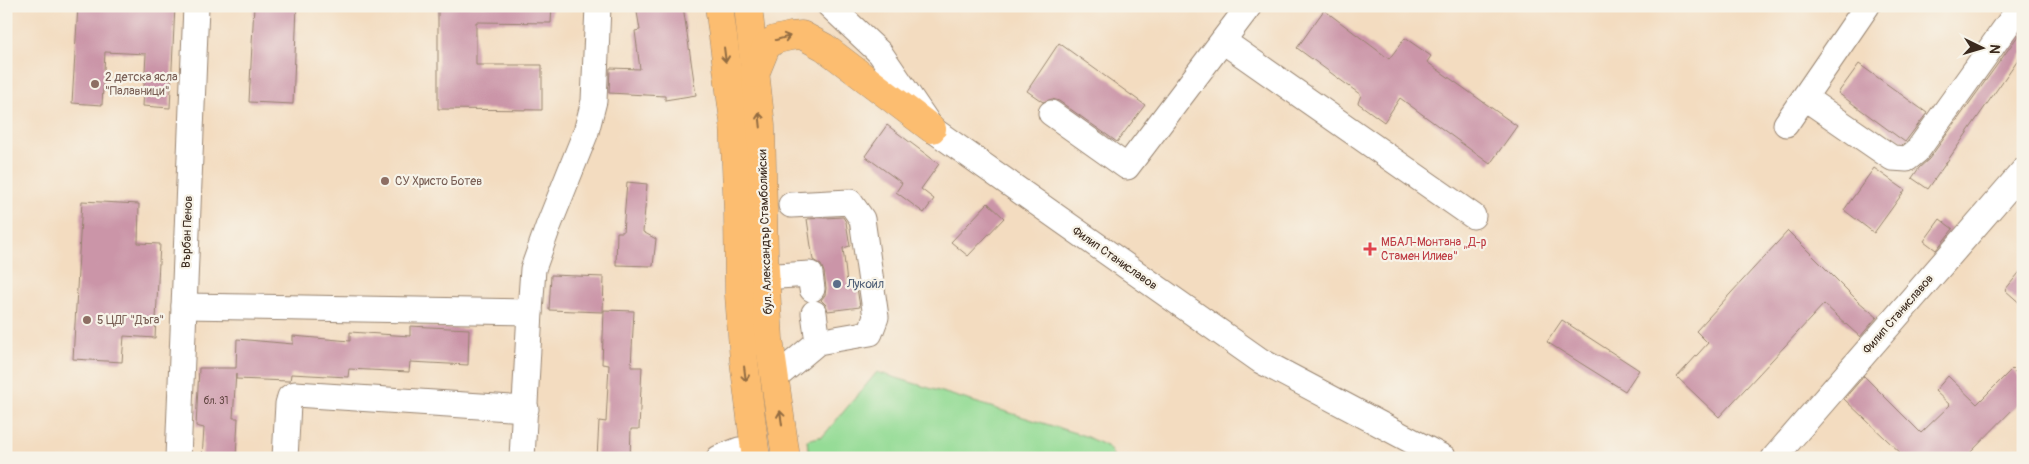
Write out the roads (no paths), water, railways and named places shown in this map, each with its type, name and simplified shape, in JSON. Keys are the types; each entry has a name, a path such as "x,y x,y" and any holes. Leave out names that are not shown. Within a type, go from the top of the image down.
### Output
{"main road":[{"path":"719,6 734,121 738,213 750,278"},
{"name":"бул. Александър Стамболийски","path":"748,6 761,126 744,361 758,455"},
{"path":"755,74 766,47 774,40 802,35 824,47 932,129"},
{"name":"бул. Александър Стамболийски","path":"750,278 770,339 786,458"}],"street":[{"name":"Върбан Пенов","path":"178,458 196,6"},
{"path":"522,458 534,269 548,227 586,132 594,101 598,6"},
{"name":"Филип Станиславов","path":"830,6 880,53 932,129 1261,361 1444,458"},
{"path":"1051,113 1127,167 1249,6"},
{"path":"1786,124 1867,6"},
{"path":"1805,98 1892,158 1907,159 1917,151 2021,6"},
{"path":"1223,41 1473,216"},
{"name":"Филип Станиславов","path":"1774,458 2023,171"},
{"path":"775,378 818,342 870,333 876,317 862,220 850,202 791,205"},
{"path":"750,278 810,274 818,342"},
{"path":"184,306 530,312"},
{"path":"285,458 288,404 294,394 526,409"},
{"path":"719,458 739,450 758,455"}],"place":[{"name":"2 детска ясла \"Палавници\"","path":"95,84"},
{"name":"СУ Христо Ботев","path":"385,181"},
{"name":"МБАЛ-Монтана „Д-р Стамен Илиев\"","path":"1370,249"},
{"name":"Лукойл","path":"837,284"},
{"name":"5 ЦДГ \"Дъга\"","path":"87,320"}]}
